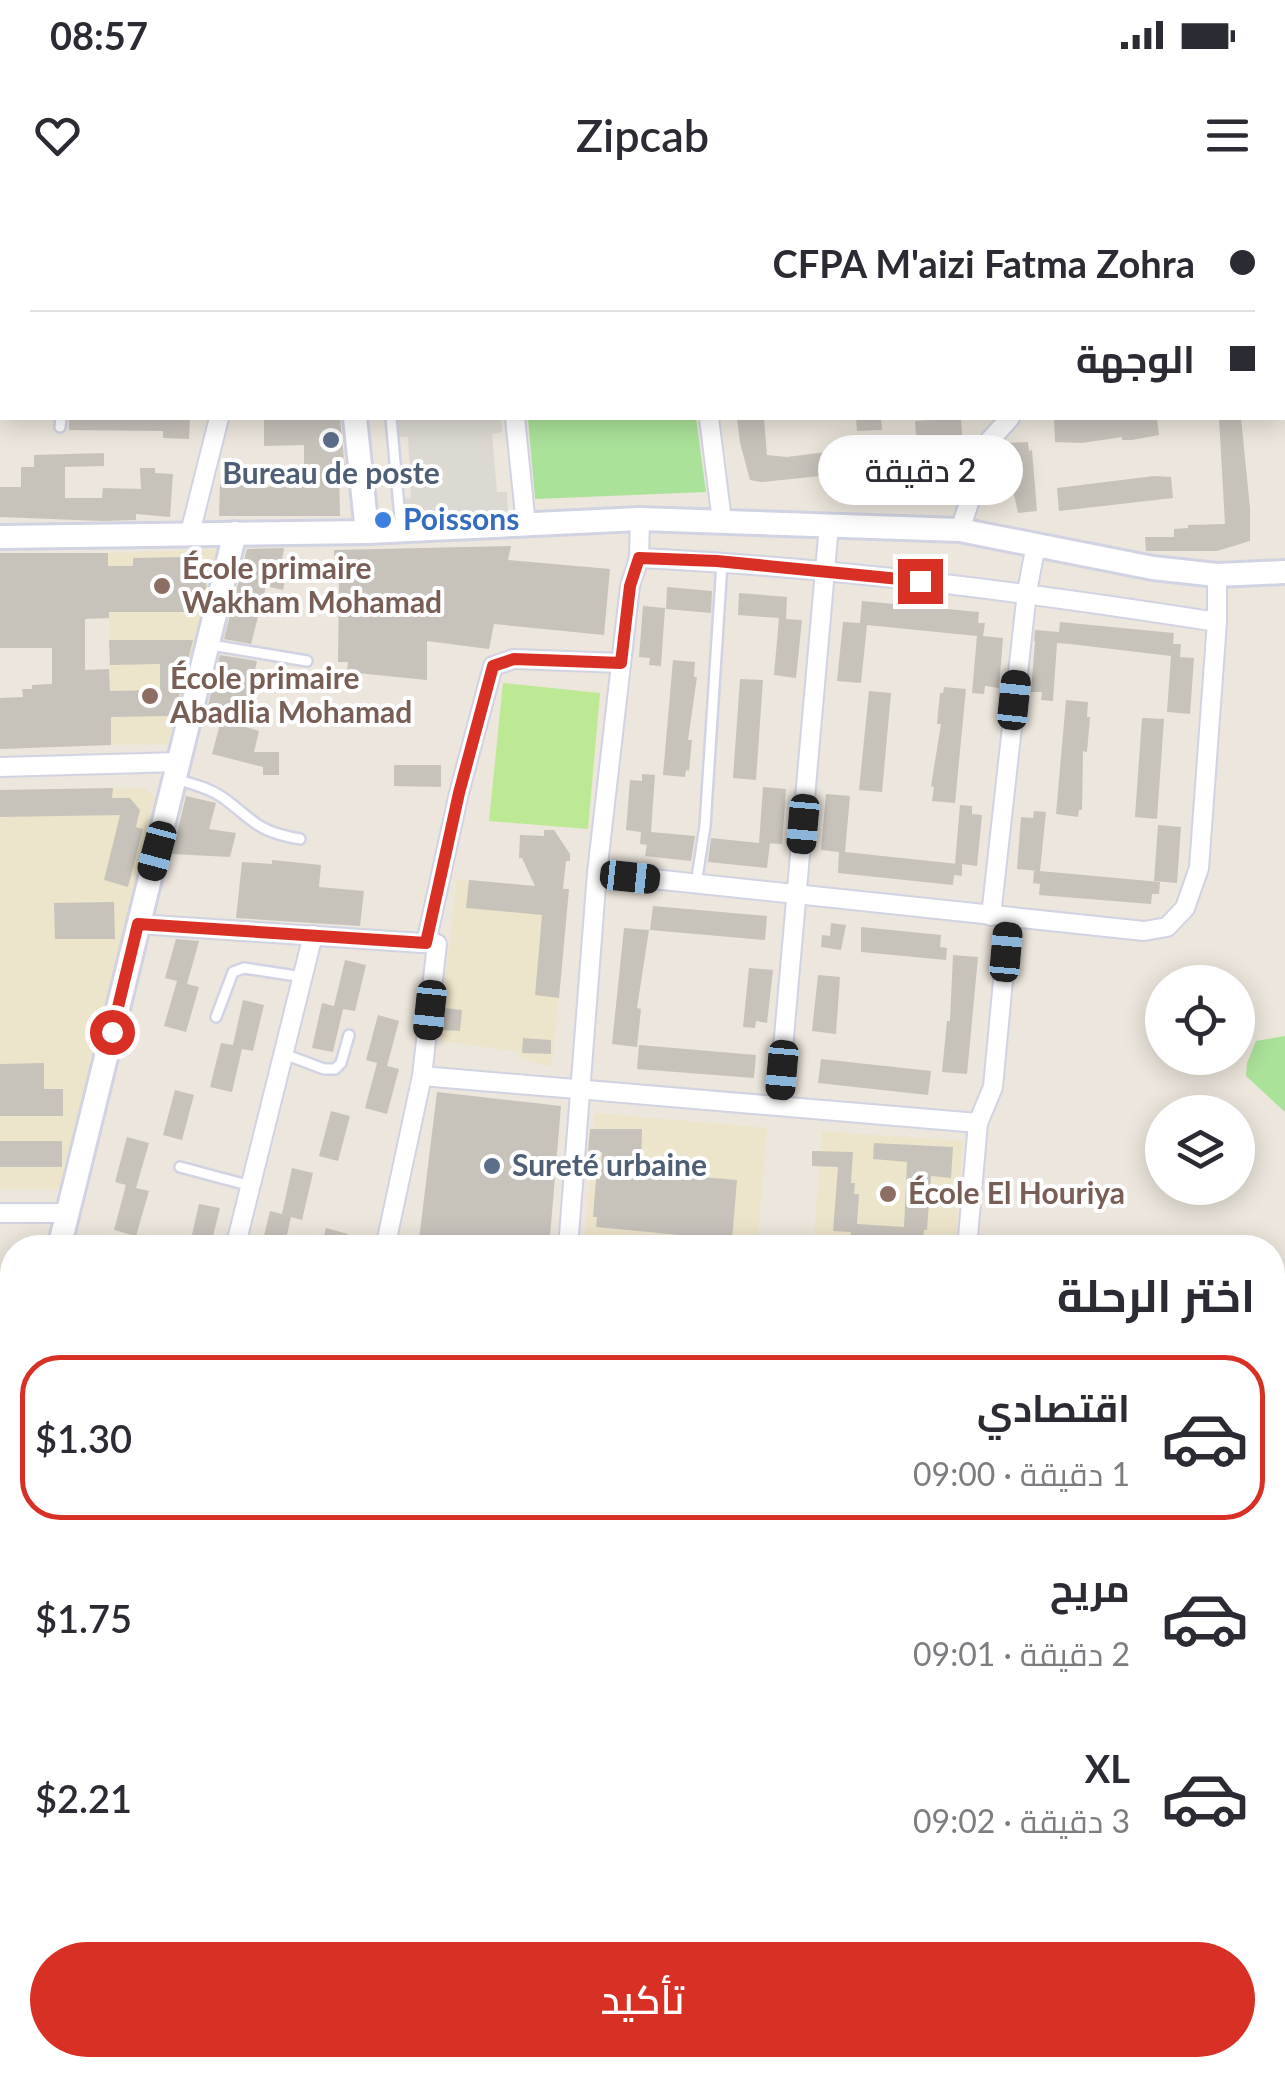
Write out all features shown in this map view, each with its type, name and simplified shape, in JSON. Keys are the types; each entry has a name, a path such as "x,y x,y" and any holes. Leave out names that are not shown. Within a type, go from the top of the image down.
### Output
{"street":[{"path":"190,533 218,420"},
{"path":"354,420 367,532"},
{"path":"515,420 526,525"},
{"path":"710,420 722,521"},
{"path":"960,530 990,440 1008,420"},
{"path":"0,537 367,532 640,519 722,521 960,530 1153,568 1217,574 1285,572"},
{"path":"569,1235 597,873 630,586 639,558 640,519"},
{"path":"778,1106 829,525"},
{"path":"62,1235 235,532"},
{"path":"968,1235 978,1123 993,1087 1000,917 1026,592 1036,544"},
{"path":"639,558 722,562 1026,592 1217,622"},
{"path":"597,873 1144,931 1167,927 1186,908 1199,868 1217,574"},
{"path":"426,943 459,793 493,666 514,659 621,663"},
{"path":"0,766 178,770"},
{"path":"138,924 437,944 422,1076 388,1235"},
{"path":"238,1235 313,936"},
{"path":"422,1076 978,1123"},
{"path":"0,1213 67,1213"}],"lane":[{"path":"391,420 401,531"},
{"path":"696,884 704,826 722,562"},
{"path":"208,644 307,661"},
{"path":"178,770 211,790 248,821 269,832 300,839"},
{"path":"216,1016 233,972 244,968 303,977"},
{"path":"284,1054 324,1070 335,1069 342,1063 349,1035"},
{"path":"180,1167 250,1186"}],"shaded area":[{"path":"397,420 501,420 502,432 492,434 497,492 507,492 508,511 403,515 403,499 411,498 408,437 399,437"},
{"path":"223,549 177,744 111,745 108,553"},
{"path":"144,788 156,797 63,1189 0,1189 0,790"},
{"path":"457,879 569,889 552,1067 520,1058 519,1052 441,1041"},
{"path":"595,1113 767,1128 758,1235 585,1235"},
{"name":"École El Houriya","path":"822,1131 963,1141 956,1235 814,1235"}],"green space":[{"path":"528,420 696,420 706,492 535,499"},
{"path":"503,683 600,693 588,829 489,821"},
{"path":"1285,1036 1285,1112 1246,1076 1255,1075 1256,1041"}],"building":[{"path":"69,420 190,420 189,439 163,438 163,431 69,430"},
{"path":"264,420 340,420 345,469 339,469 340,516 219,516 220,484 282,487 282,469 304,470 304,445 264,446"},
{"path":"737,420 764,420 767,455 787,457 858,448 860,472 750,480"},
{"path":"856,420 881,420 882,430 857,431"},
{"path":"961,420 964,464 918,467 915,421"},
{"path":"1054,420 1157,420 1159,435 1132,440 1122,437 1082,443 1055,442"},
{"path":"1219,420 1241,420 1250,541 1217,551 1146,551 1145,537 1174,537 1174,529 1188,525 1225,524"},
{"path":"1028,442 1037,511 1018,513 1007,480 1006,443"},
{"path":"104,453 104,466 65,467 65,498 102,498 103,488 141,489 140,468 155,468 155,473 173,474 170,517 136,514 136,520 102,521 0,517 0,487 21,487 21,467 34,467 34,455"},
{"path":"1171,477 1173,498 1059,511 1057,488"},
{"path":"511,546 508,560 610,569 604,635 494,624 489,649 427,641 427,680 347,672 348,662 338,662 339,580 335,580 334,550"},
{"path":"284,548 281,566 288,567 283,590 266,586 251,644 224,639 247,549"},
{"path":"0,553 108,553 108,566 133,566 133,558 183,557 183,566 208,566 206,590 200,590 200,598 196,597 196,612 109,612 109,618 85,619 85,670 109,669 110,691 160,690 160,664 110,665 109,640 193,640 174,716 111,717 111,745 0,749 0,698 23,697 22,689 52,684 52,648 0,648"},
{"path":"667,587 712,591 711,613 666,609"},
{"path":"739,593 787,597 786,619 802,620 796,678 774,675 779,618 738,615"},
{"path":"862,601 979,612 978,623 985,623 983,636 1003,638 999,688 985,686 984,694 972,693 977,636 867,625 861,683 837,681 843,622 860,623"},
{"path":"643,606 665,608 661,666 649,665 650,658 639,657"},
{"path":"1060,622 1174,633 1173,644 1181,644 1180,657 1194,658 1190,714 1167,712 1171,656 1070,644 1057,643 1053,701 1041,700 1042,692 1031,692 1035,630 1059,632"},
{"path":"220,655 257,661 242,726 259,731 254,752 279,752 279,775 263,775 263,767 212,754 223,713 207,710"},
{"path":"673,660 695,662 697,677 688,740 692,740 689,771 686,770 685,777 663,775"},
{"path":"740,679 763,680 756,780 733,778"},
{"path":"944,687 966,689 955,803 932,801 941,724 937,724 940,693"},
{"path":"869,691 891,693 882,792 859,790"},
{"path":"1066,700 1088,702 1090,717 1087,752 1083,751 1082,810 1078,817 1056,814"},
{"path":"1142,718 1164,719 1157,819 1135,817"},
{"path":"394,765 441,765 441,787 394,786"},
{"path":"642,774 655,775 651,832 695,836 691,861 645,856 647,845 640,844 641,832 626,830 630,780 642,781"},
{"path":"763,787 786,789 782,844 770,843 767,868 708,862 711,838 759,843"},
{"path":"113,788 112,798 130,798 140,810 136,827 143,829 128,887 104,880 120,815 0,817 0,790"},
{"path":"826,794 850,796 845,852 955,864 960,805 972,806 972,814 982,815 977,866 962,864 962,876 954,875 953,885 838,873 839,852 821,850"},
{"path":"186,796 216,803 209,829 236,833 230,857 172,854"},
{"path":"1034,811 1046,812 1040,871 1160,882 1159,894 1152,894 1151,904 1039,895 1040,884 1033,883 1034,871 1038,871 1017,869 1021,817 1033,818"},
{"path":"1158,825 1181,827 1177,883 1154,881"},
{"path":"544,830 554,830 570,854 563,889 569,889 559,998 535,995 542,915 466,908 469,880 535,886 519,858 520,835 544,836"},
{"path":"272,860 321,865 319,887 364,891 360,926 236,918 242,862 272,864"},
{"path":"114,902 115,939 55,939 54,903"},
{"path":"653,906 767,916 765,940 650,930"},
{"path":"831,923 846,925 841,950 821,947 822,935 830,936"},
{"path":"861,927 941,935 940,947 947,948 946,960 861,952"},
{"path":"624,928 649,930 637,1008 641,1009 637,1047 612,1044"},
{"path":"176,939 199,941 187,984 199,987 186,1032 164,1026 177,981 165,978"},
{"path":"953,955 978,957 967,1074 942,1072 950,1021"},
{"path":"345,960 366,965 355,1011 343,1009 333,1052 312,1048 322,1003 334,1006"},
{"path":"749,968 773,970 767,1023 756,1021 755,1028 743,1027"},
{"path":"818,975 840,977 836,1034 812,1031"},
{"path":"243,1000 264,1005 253,1051 242,1049 232,1092 210,1087 221,1043 233,1045"},
{"path":"444,1008 462,1010 460,1031 442,1030"},
{"path":"378,1015 399,1021 387,1066 399,1069 387,1114 365,1108 377,1063 366,1060"},
{"path":"523,1038 551,1040 551,1054 522,1053"},
{"path":"639,1045 756,1055 754,1078 637,1069"},
{"path":"821,1059 931,1071 928,1095 818,1083"},
{"path":"44,1063 44,1089 63,1089 63,1116 0,1116 0,1064"},
{"path":"175,1090 194,1095 182,1140 163,1135"},
{"name":"Sureté urbaine","path":"437,1092 561,1106 550,1235 420,1235"},
{"path":"331,1111 350,1116 338,1161 319,1156"},
{"path":"590,1129 642,1129 641,1172 737,1180 732,1235 680,1235 596,1227 596,1179 600,1179 602,1152 588,1152"},
{"path":"127,1137 149,1143 136,1188 149,1191 136,1235 114,1230 126,1185 115,1182"},
{"path":"0,1141 62,1141 62,1167 0,1167"},
{"path":"874,1143 953,1147 951,1178 931,1176 924,1235 851,1235 851,1232 833,1231 838,1167 812,1166 812,1151 853,1152 851,1183 855,1183 854,1194 859,1194 857,1224 904,1227 907,1162 873,1159"},
{"path":"292,1168 313,1173 302,1220 291,1217 287,1235 264,1235 270,1211 282,1214"},
{"path":"199,1204 220,1208 213,1235 192,1235"},
{"path":"326,1228 348,1234 348,1235 324,1235"}],"place":[{"name":"Bureau de poste","path":"331,440"},
{"name":"Poissons","path":"383,520"},
{"name":"École primaire Wakham Mohamad","path":"162,586"},
{"name":"École primaire Abadlia Mohamad","path":"150,696"},
{"name":"Sureté urbaine","path":"492,1166"},
{"name":"École El Houriya","path":"888,1194"}],"route":[{"path":"112,1032 138,924 426,943 459,793 493,666 514,659 621,663 630,586 639,558 717,561 920,581"}]}
